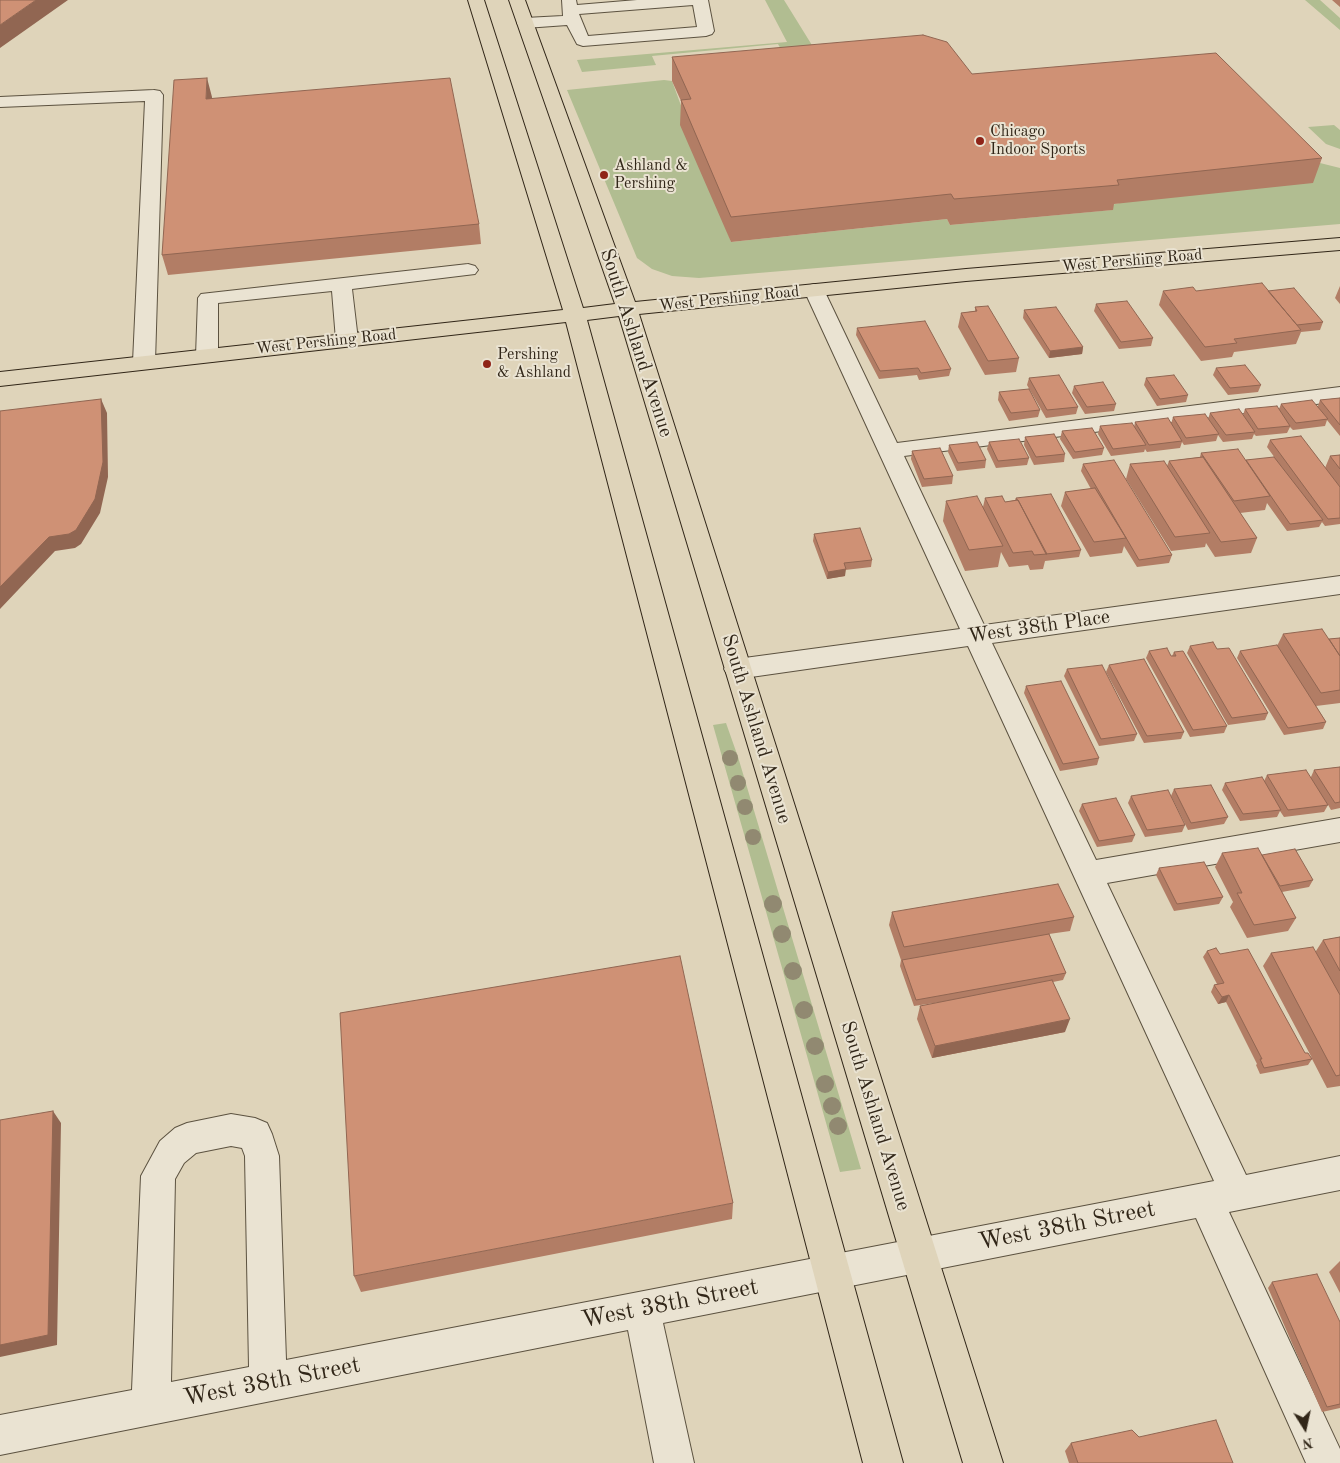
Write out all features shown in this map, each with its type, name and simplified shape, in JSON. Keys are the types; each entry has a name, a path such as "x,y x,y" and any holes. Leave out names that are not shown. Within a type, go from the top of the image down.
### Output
{"main road":[{"path":"476,0 575,315 883,1463"},
{"name":"South Ashland Avenue","path":"517,0 627,309 983,1463"},
{"name":"West Pershing Road","path":"0,379 814,290 1043,268 1340,244"}],"street":[{"path":"525,22 572,14 694,0"},
{"path":"702,8 706,31 584,41 572,14 679,18 702,8"},
{"path":"0,102 154,96 144,362"},
{"path":"207,356 208,298 468,270"},
{"path":"341,284 347,340"},
{"path":"814,290 1087,874 1221,1196 1326,1463"},
{"path":"889,450 1340,394"},
{"name":"West 38th Place","path":"737,669 1340,585"},
{"path":"1087,874 1340,830"},
{"path":"151,1405 158,1176 172,1152 187,1139 231,1130 255,1134 262,1156 268,1382"},
{"name":"West 38th Street","path":"0,1435 1340,1173"},
{"path":"642,1310 674,1463"}],"green space":[{"path":"765,0 784,0 815,50 783,53 778,44 652,56 656,65 582,72 577,60 787,42"},
{"path":"1305,0 1320,0 1340,18 1340,30"},
{"path":"664,80 672,81 731,242 947,219 950,225 1112,210 1111,205 1304,159 1340,168 1340,224 699,278 672,276 652,269 637,258 567,90"},
{"path":"1334,125 1340,130 1340,149 1326,144 1308,127"},
{"path":"726,723 738,757 861,1169 840,1172 713,725"}],"building":[{"path":"0,0 36,0 0,25"},
{"name":"Chicago Indoor Sports","path":"923,35 947,42 972,74 1216,53 1322,158 1117,180 1119,185 954,199 951,194 731,217 681,100 691,99 672,57"},
{"path":"207,78 206,99 450,78 479,224 162,255 174,80"},
{"path":"1262,283 1301,330 1234,339 1237,343 1205,347 1163,291 1193,287 1196,291"},
{"path":"1294,288 1323,322 1297,325 1268,291"},
{"path":"1127,301 1153,338 1121,342 1096,304"},
{"path":"988,306 1019,358 988,361 961,313 977,311 975,307"},
{"path":"1056,307 1083,347 1050,351 1024,310"},
{"path":"925,321 951,369 921,373 918,368 880,371 857,328"},
{"path":"1245,365 1261,385 1230,388 1216,368"},
{"path":"1059,375 1078,407 1047,410 1029,378"},
{"path":"1174,375 1188,395 1160,399 1146,378"},
{"path":"1103,382 1116,404 1087,407 1074,386"},
{"path":"1029,389 1040,410 1011,413 999,392"},
{"path":"1340,398 1340,425 1320,400"},
{"path":"101,399 103,462 95,499 76,530 69,534 49,537 0,587 0,411"},
{"path":"1312,400 1328,419 1296,423 1281,404"},
{"path":"1277,406 1290,426 1258,429 1245,409"},
{"path":"1239,409 1255,432 1226,435 1210,413"},
{"path":"1205,414 1219,434 1186,438 1173,417"},
{"path":"1168,418 1182,441 1149,445 1135,422"},
{"path":"1132,423 1146,445 1113,449 1100,426"},
{"path":"1092,428 1104,448 1075,452 1062,431"},
{"path":"1054,434 1065,454 1036,457 1025,437"},
{"path":"1301,436 1340,487 1340,518 1328,519 1270,440"},
{"path":"1019,439 1029,458 998,461 989,442"},
{"path":"977,442 986,460 958,463 949,445"},
{"path":"940,448 953,476 924,479 912,451"},
{"path":"1238,449 1270,496 1234,501 1201,453"},
{"path":"1340,455 1340,469 1330,456"},
{"path":"1203,457 1257,538 1221,542 1169,461"},
{"path":"1274,457 1323,520 1290,524 1246,460"},
{"path":"1114,460 1172,555 1139,560 1083,464"},
{"path":"1164,461 1210,533 1175,537 1130,464"},
{"path":"1095,488 1126,538 1094,542 1065,492"},
{"path":"1051,494 1081,550 1046,554 1016,498"},
{"path":"977,496 1003,546 969,550 946,501"},
{"path":"1002,496 1005,502 1018,500 1047,554 1034,555 1032,551 1013,553 985,498"},
{"path":"860,528 872,560 844,563 846,569 828,572 814,534"},
{"path":"1322,629 1340,656 1340,690 1321,693 1283,634"},
{"path":"1340,638 1340,656 1329,639"},
{"path":"1213,642 1217,649 1229,648 1268,713 1232,718 1190,646"},
{"path":"1277,645 1326,722 1288,728 1240,651"},
{"path":"1167,648 1171,656 1176,656 1174,652 1183,651 1227,726 1193,730 1149,651"},
{"path":"1144,659 1184,732 1147,736 1109,665"},
{"path":"1102,665 1137,734 1101,739 1067,669"},
{"path":"1061,681 1099,758 1063,764 1026,686"},
{"path":"1340,767 1340,802 1335,803 1314,770"},
{"path":"1306,770 1328,805 1288,810 1267,775"},
{"path":"1262,777 1281,810 1243,814 1225,783"},
{"path":"1211,785 1228,817 1191,823 1174,789"},
{"path":"1168,790 1185,825 1147,830 1131,796"},
{"path":"1116,798 1135,835 1099,841 1082,804"},
{"path":"1258,848 1296,918 1254,925 1237,893 1242,893 1222,853"},
{"path":"1295,849 1313,880 1280,886 1262,855"},
{"path":"1204,862 1223,897 1177,904 1159,868"},
{"path":"1058,884 1074,917 904,947 892,912"},
{"path":"1049,934 1066,973 916,1000 902,960"},
{"path":"1340,937 1340,971 1323,940"},
{"path":"1313,947 1340,995 1340,1075 1336,1076 1271,953"},
{"path":"1216,948 1220,954 1248,949 1305,1053 1308,1053 1312,1059 1264,1068 1260,1059 1262,1059 1229,995 1222,997 1214,985 1224,983 1207,951"},
{"path":"680,956 733,1203 354,1276 340,1013"},
{"path":"1052,980 1070,1019 935,1046 920,1006"},
{"path":"53,1111 48,1335 0,1345 0,1120"},
{"path":"1317,1274 1340,1322 1340,1404 1327,1407 1272,1282"},
{"path":"1216,1420 1233,1463 1078,1463 1071,1443 1132,1430 1139,1437"}],"place":[{"name":"Chicago Indoor Sports","path":"980,141"},
{"name":"Ashland & Pershing","path":"604,175"},
{"name":"Pershing & Ashland","path":"487,364"}]}
